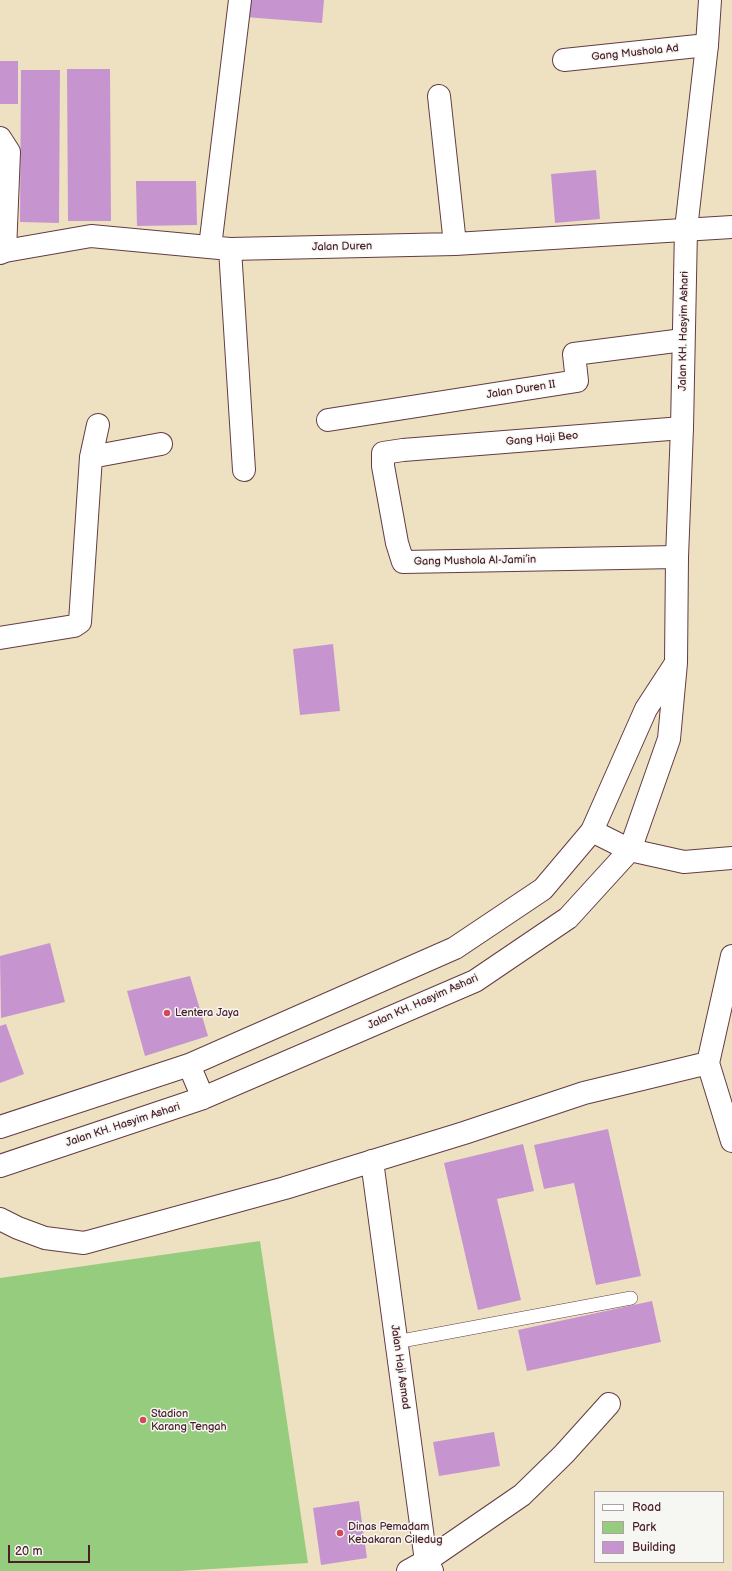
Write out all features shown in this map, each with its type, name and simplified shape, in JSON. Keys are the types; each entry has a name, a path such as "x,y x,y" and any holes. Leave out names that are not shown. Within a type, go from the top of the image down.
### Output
{"street":[{"path":"240,0 220,248 244,470"},
{"name":"Jalan KH. Hasyim Ashari","path":"0,1166 203,1098 474,981 568,918 630,850 669,740 676,663 686,229 707,45 710,0"},
{"name":"Gang Mushola Ad","path":"564,60 707,45"},
{"path":"439,96 455,244"},
{"path":"0,138 9,152 2,252"},
{"name":"Jalan Duren","path":"2,252 92,236 220,248 455,244 732,227"},
{"name":"Jalan Duren II","path":"328,420 577,382 574,354 683,340"},
{"path":"0,638 74,626 80,622 91,457 98,425"},
{"name":"Gang Haji Beo","path":"403,450 682,428"},
{"path":"91,457 161,444"},
{"name":"Gang Mushola Al-Jami’in","path":"403,450 383,453 383,466 397,543 403,562 678,557"},
{"path":"0,1127 189,1065 455,948 543,889 592,831 646,709 676,663"},
{"path":"592,831 630,850 684,862 732,858"},
{"path":"732,956 723,1034 708,1063 732,1141"},
{"path":"0,1219 18,1228 46,1238 84,1243 285,1188 464,1133 584,1093 708,1063"},
{"path":"189,1065 203,1098"},
{"name":"Jalan Haji Asmad","path":"372,1161 396,1342 422,1568"},
{"path":"422,1568 522,1495 564,1454 609,1404"}],"lane":[{"path":"396,1342 632,1298"}],"green space":[{"name":"Stadion Karang Tengah","path":"260,1241 308,1563 180,1571 0,1571 0,1278"}],"building":[{"path":"246,0 324,0 322,23 245,17"},
{"path":"0,61 18,61 18,104 0,104"},
{"path":"67,69 110,69 111,221 68,221"},
{"path":"21,70 60,70 59,223 20,222"},
{"path":"596,170 600,219 555,223 551,174"},
{"path":"136,181 196,181 197,225 137,226"},
{"path":"333,644 340,711 300,715 293,649"},
{"path":"50,943 65,1002 1,1018 0,956"},
{"name":"Lentera Jaya","path":"190,976 208,1036 145,1056 127,991"},
{"path":"6,1024 24,1074 0,1083 0,1026"},
{"path":"608,1129 641,1276 596,1285 574,1183 544,1189 534,1145"},
{"path":"523,1144 534,1191 497,1199 521,1300 478,1310 444,1163"},
{"path":"652,1301 661,1342 527,1371 518,1330"},
{"path":"494,1432 500,1466 439,1476 433,1442"},
{"name":"Dinas Pemadam Kebakaran Ciledug","path":"359,1501 367,1558 321,1565 313,1508"}],"place":[{"name":"Lentera Jaya","path":"167,1013"},
{"name":"Stadion Karang Tengah","path":"143,1420"},
{"name":"Dinas Pemadam Kebakaran Ciledug","path":"340,1533"}]}
